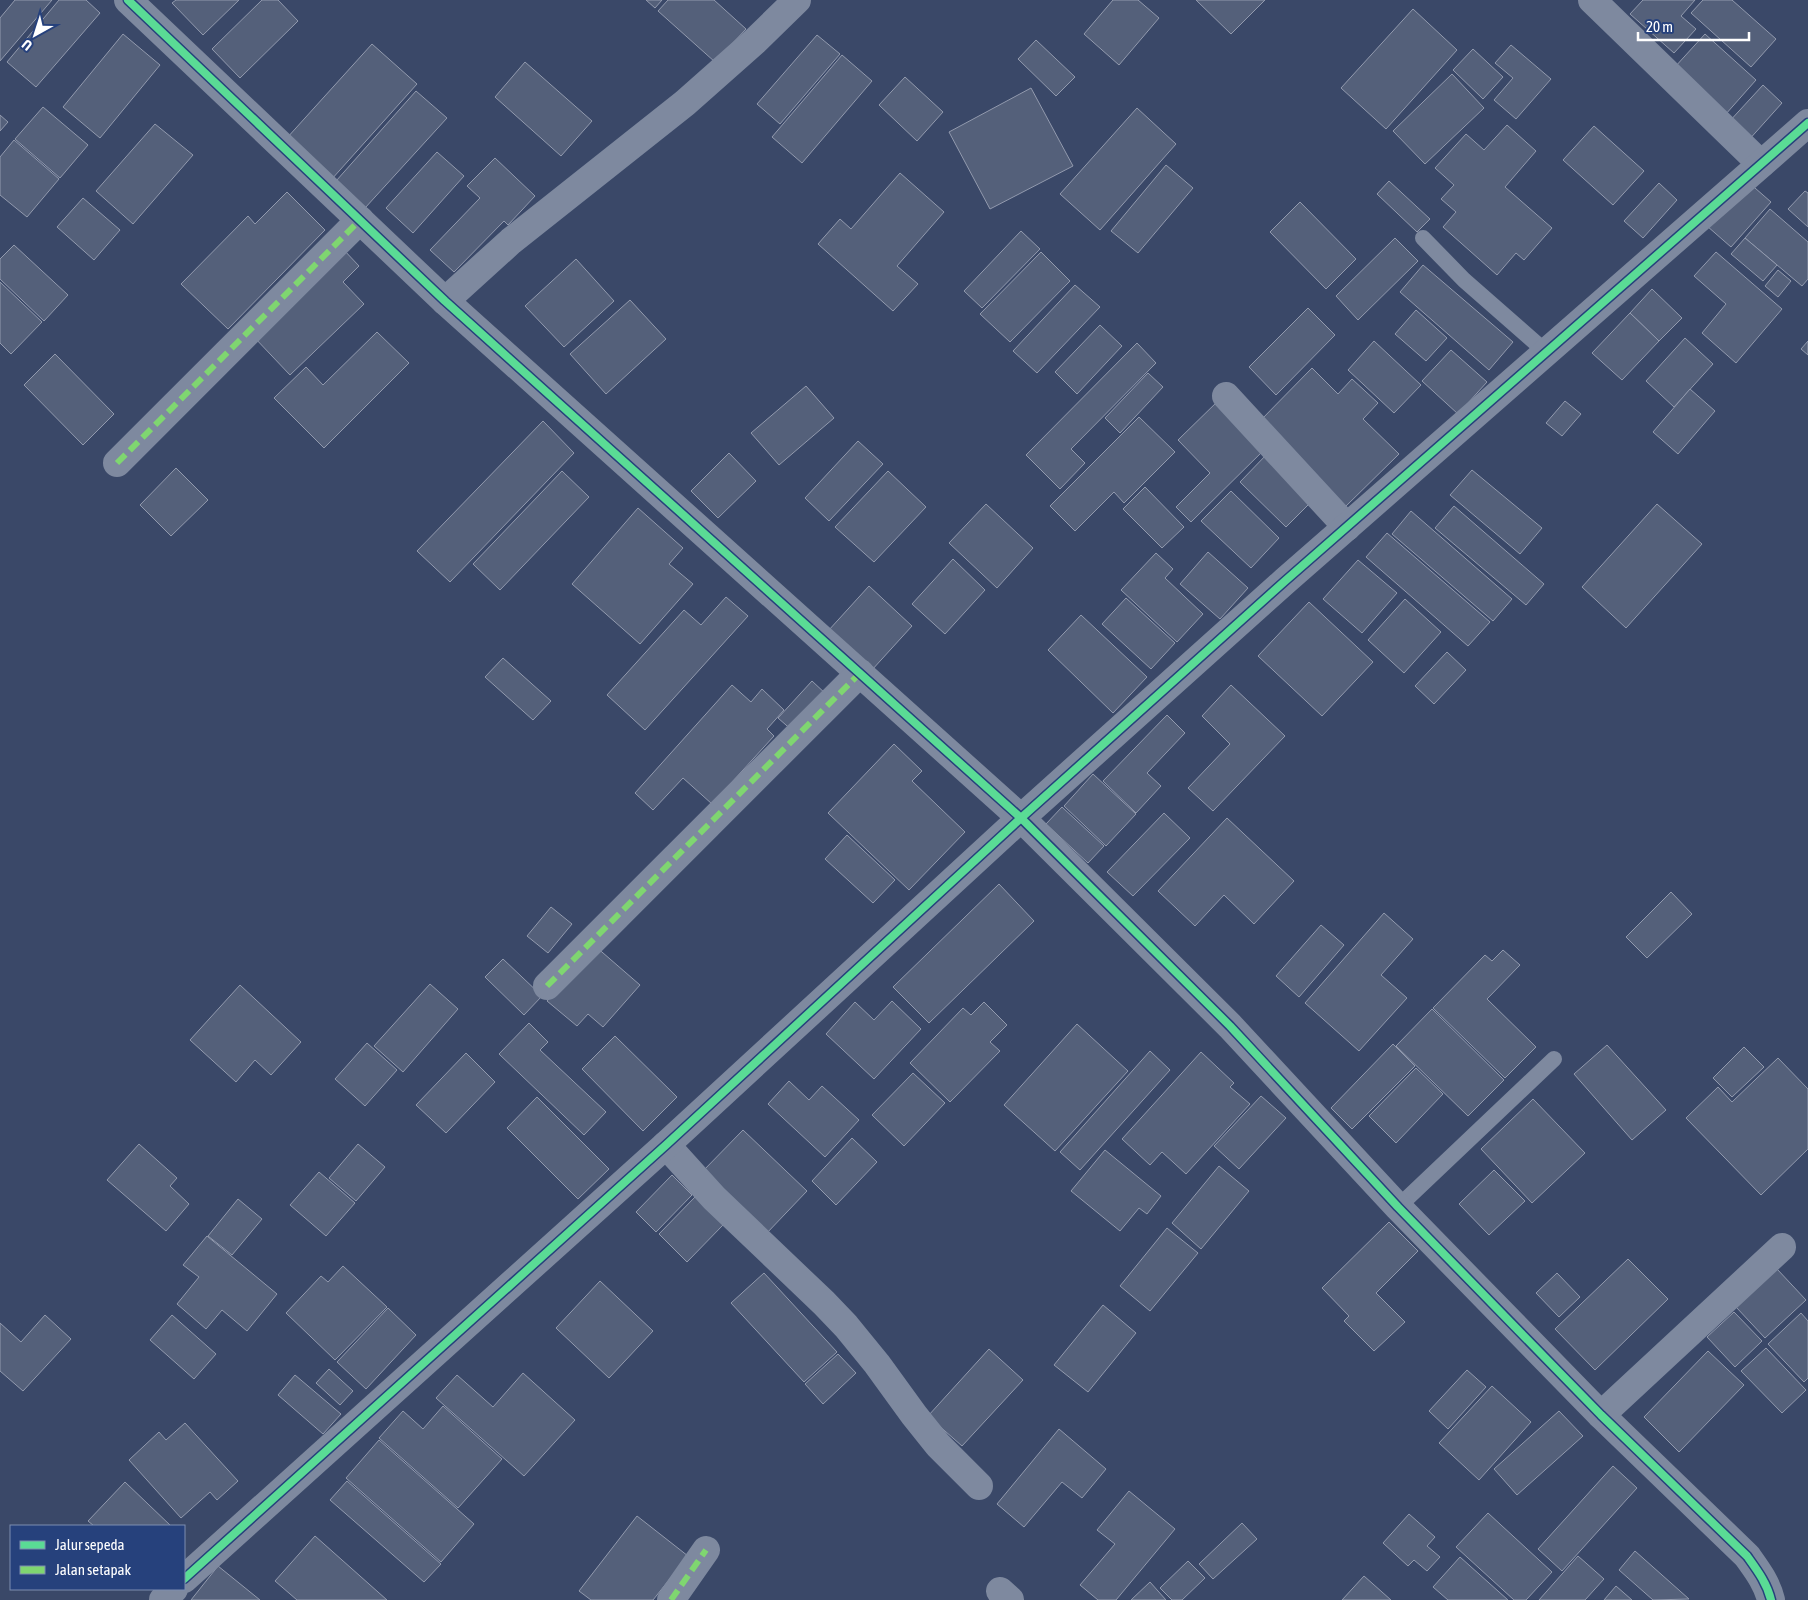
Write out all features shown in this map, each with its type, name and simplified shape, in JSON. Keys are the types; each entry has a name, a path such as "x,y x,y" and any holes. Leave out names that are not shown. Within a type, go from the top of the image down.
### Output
{"street":[{"path":"128,0 445,301 1021,818 1230,1026 1398,1207 1601,1415 1747,1556 1766,1585 1770,1600"},
{"path":"445,301 511,241 685,103 755,41 797,0"},
{"path":"1592,0 1761,164"},
{"path":"185,1578 666,1145 1021,818 1347,527 1808,123"},
{"path":"117,462 360,220"},
{"path":"1226,396 1347,527"},
{"path":"547,986 860,673"},
{"path":"666,1145 714,1198 846,1326 938,1445 979,1486"},
{"path":"1601,1415 1782,1248"},
{"path":"671,1600 706,1550"},
{"path":"163,1600 173,1590"}],"lane":[{"path":"1423,238 1464,280 1546,352"},
{"path":"1398,1207 1554,1059"}],"building":[{"path":"15,0 52,0 0,61 0,18"},
{"path":"59,0 86,0 100,13 36,87 7,62"},
{"path":"176,0 239,0 203,35 172,3"},
{"path":"262,0 278,0 298,21 240,78 212,49"},
{"path":"646,0 662,0 655,8"},
{"path":"668,0 714,0 746,29 715,62 658,11"},
{"path":"1113,0 1138,0 1159,18 1119,65 1084,34"},
{"path":"1196,0 1265,0 1231,34"},
{"path":"1643,0 1695,0 1681,16 1696,29 1674,53 1630,14"},
{"path":"1703,0 1732,0 1776,39 1751,67 1691,13"},
{"path":"1413,9 1457,50 1386,129 1341,88"},
{"path":"123,34 160,65 100,138 63,107"},
{"path":"1705,34 1756,80 1725,115 1674,68"},
{"path":"817,35 840,54 780,124 757,104"},
{"path":"1036,40 1075,77 1056,96 1018,59"},
{"path":"372,44 417,84 331,180 286,139"},
{"path":"1511,45 1551,79 1516,119 1494,100 1513,78 1495,63"},
{"path":"1473,49 1503,77 1483,99 1453,70"},
{"path":"842,55 872,81 802,163 772,137"},
{"path":"525,62 592,121 561,156 495,97"},
{"path":"1452,74 1484,108 1425,164 1393,131"},
{"path":"905,77 943,112 917,141 879,105"},
{"path":"1763,85 1782,103 1747,142 1727,124"},
{"path":"1031,88 1073,166 990,209 949,132"},
{"path":"416,91 447,118 365,208 336,181"},
{"path":"43,107 88,145 60,178 15,139"},
{"path":"1137,108 1176,144 1100,230 1060,194"},
{"path":"0,115 8,122 0,131"},
{"path":"155,124 193,155 133,224 96,191"},
{"path":"1507,125 1536,151 1505,187 1552,228 1524,260 1516,253 1497,275 1443,227 1456,212 1441,199 1454,185 1435,168 1466,134 1484,150"},
{"path":"1594,126 1644,171 1613,205 1563,160"},
{"path":"14,140 59,179 27,217 0,195 0,157"},
{"path":"437,152 464,176 413,233 386,208"},
{"path":"495,158 535,196 508,225 504,221 454,272 430,250 480,198 467,186"},
{"path":"1166,165 1193,188 1138,253 1111,231"},
{"path":"900,173 944,212 897,266 918,284 893,311 818,244 840,219 851,229"},
{"path":"1389,181 1430,219 1417,232 1377,194"},
{"path":"1747,181 1771,202 1731,247 1707,226"},
{"path":"1659,183 1677,200 1643,238 1624,221"},
{"path":"1805,191 1808,193 1808,227 1788,209"},
{"path":"287,192 325,230 228,329 181,284 248,216 255,224"},
{"path":"83,198 120,230 94,260 57,227"},
{"path":"1300,202 1356,259 1326,289 1270,232"},
{"path":"1770,209 1808,242 1808,279 1802,286 1745,238"},
{"path":"1021,231 1040,249 982,308 964,291"},
{"path":"1395,238 1418,261 1358,320 1336,296"},
{"path":"1745,238 1777,265 1763,281 1731,254"},
{"path":"14,245 68,295 44,321 0,279 0,259"},
{"path":"343,249 359,266 343,282 364,304 290,375 253,336"},
{"path":"1041,252 1070,281 1010,342 980,314"},
{"path":"1716,252 1782,309 1736,363 1702,333 1726,304 1694,276"},
{"path":"576,259 614,301 564,347 525,306"},
{"path":"1423,265 1513,342 1489,370 1400,292"},
{"path":"1778,270 1791,281 1778,297 1765,286"},
{"path":"0,282 42,322 11,354 0,343"},
{"path":"1075,285 1100,307 1037,373 1013,351"},
{"path":"1652,289 1682,318 1659,341 1630,313"},
{"path":"630,300 666,339 606,394 570,354"},
{"path":"1308,308 1335,335 1276,395 1249,367"},
{"path":"1416,310 1447,338 1426,361 1395,334"},
{"path":"1630,313 1659,341 1622,380 1592,353"},
{"path":"1100,325 1122,346 1077,394 1055,372"},
{"path":"377,332 409,363 324,448 274,398 306,367 323,385"},
{"path":"1685,338 1713,364 1674,407 1646,381"},
{"path":"1374,341 1421,385 1394,413 1348,370"},
{"path":"1808,341 1808,355 1801,349"},
{"path":"1137,343 1156,363 1071,449 1085,463 1060,489 1026,455"},
{"path":"1451,350 1487,382 1458,414 1422,381"},
{"path":"55,354 114,414 83,445 24,385"},
{"path":"1312,368 1338,394 1352,379 1378,403 1363,419 1399,454 1344,508 1258,423"},
{"path":"1148,373 1163,387 1120,433 1105,418"},
{"path":"806,386 834,418 779,465 751,433"},
{"path":"1690,389 1715,411 1678,454 1653,432"},
{"path":"1220,399 1267,447 1191,522 1176,507 1210,473 1178,440"},
{"path":"1565,401 1581,414 1562,436 1546,423"},
{"path":"1139,417 1175,452 1124,503 1114,492 1075,531 1050,506"},
{"path":"543,421 574,453 450,582 417,551"},
{"path":"858,441 883,464 829,521 805,498"},
{"path":"729,453 756,481 718,518 691,491"},
{"path":"1268,453 1314,499 1286,527 1240,482"},
{"path":"176,468 208,500 171,536 140,505"},
{"path":"1472,470 1542,528 1520,554 1450,495"},
{"path":"562,471 589,497 500,590 473,564"},
{"path":"888,471 926,507 874,562 835,527"},
{"path":"1145,487 1184,527 1162,548 1123,509"},
{"path":"1231,491 1279,538 1251,568 1201,521"},
{"path":"986,504 1033,548 997,588 949,543"},
{"path":"1657,504 1702,544 1626,628 1582,587"},
{"path":"1454,506 1544,584 1526,605 1435,528"},
{"path":"638,508 683,548 669,564 693,584 640,644 572,584"},
{"path":"1411,511 1512,599 1493,621 1392,534"},
{"path":"1387,533 1490,622 1468,646 1366,557"},
{"path":"1208,552 1248,588 1220,619 1180,584"},
{"path":"1156,553 1173,569 1165,578 1203,614 1177,642 1121,590"},
{"path":"953,559 985,590 945,634 912,604"},
{"path":"1358,560 1397,593 1362,633 1323,599"},
{"path":"869,586 912,626 871,671 828,631"},
{"path":"726,597 748,616 645,730 607,695 684,610 701,625"},
{"path":"1126,598 1175,643 1151,669 1102,624"},
{"path":"1405,599 1441,632 1404,673 1368,640"},
{"path":"1309,602 1373,662 1322,716 1258,656"},
{"path":"1081,615 1147,677 1113,713 1048,650"},
{"path":"1447,652 1466,670 1434,704 1415,686"},
{"path":"503,658 551,701 533,720 485,677"},
{"path":"812,681 827,695 794,732 778,718"},
{"path":"732,685 751,702 762,689 784,710 767,729 774,736 712,804 683,778 653,810 635,793"},
{"path":"1231,685 1285,736 1213,811 1188,788 1230,744 1202,716"},
{"path":"1167,715 1185,733 1147,773 1161,786 1136,813 1103,781"},
{"path":"894,744 922,771 912,781 965,832 909,890 828,813"},
{"path":"1093,774 1136,814 1106,846 1064,806"},
{"path":"1062,807 1104,846 1088,863 1046,824"},
{"path":"1164,813 1190,838 1133,896 1107,872"},
{"path":"1227,818 1294,881 1254,924 1224,895 1195,926 1158,891"},
{"path":"847,835 895,880 873,903 825,859"},
{"path":"999,884 1034,921 929,1023 893,987"},
{"path":"1671,892 1692,914 1647,958 1626,937"},
{"path":"551,907 572,924 548,953 527,936"},
{"path":"1384,913 1413,939 1381,975 1407,998 1359,1051 1305,1003"},
{"path":"1321,925 1344,945 1299,997 1276,976"},
{"path":"595,946 640,985 603,1027 588,1014 577,1026 547,1001"},
{"path":"1503,950 1520,965 1487,999 1536,1047 1505,1078 1433,1008 1485,955 1492,961"},
{"path":"503,959 542,996 524,1015 485,977"},
{"path":"430,984 458,1009 403,1072 374,1046"},
{"path":"240,985 301,1042 271,1075 255,1060 236,1082 190,1040"},
{"path":"892,1001 921,1029 874,1079 826,1034 855,1002 874,1020"},
{"path":"984,1002 1007,1025 990,1042 1000,1051 950,1102 910,1063 963,1008 971,1015"},
{"path":"1432,1009 1504,1080 1468,1116 1396,1046"},
{"path":"529,1023 548,1042 540,1050 606,1112 584,1135 499,1054"},
{"path":"1077,1024 1128,1071 1055,1151 1004,1105"},
{"path":"615,1036 677,1097 643,1131 582,1069"},
{"path":"367,1043 397,1070 365,1106 335,1079"},
{"path":"1393,1044 1415,1066 1352,1129 1331,1108"},
{"path":"1607,1045 1666,1110 1632,1140 1574,1074"},
{"path":"1744,1047 1764,1067 1732,1097 1713,1078"},
{"path":"1150,1051 1170,1070 1080,1170 1060,1152"},
{"path":"1201,1052 1234,1083 1230,1087 1250,1104 1186,1174 1162,1152 1150,1165 1122,1139"},
{"path":"466,1053 495,1082 446,1133 416,1105"},
{"path":"1778,1058 1808,1089 1808,1149 1761,1195 1686,1118 1718,1087 1732,1102"},
{"path":"1416,1068 1443,1094 1396,1143 1369,1116"},
{"path":"913,1073 945,1103 904,1146 872,1115"},
{"path":"789,1081 809,1100 822,1086 859,1120 825,1157 768,1104"},
{"path":"1261,1096 1286,1118 1239,1169 1214,1146"},
{"path":"537,1097 609,1169 578,1199 507,1128"},
{"path":"1533,1099 1585,1153 1532,1203 1481,1149"},
{"path":"743,1130 807,1191 765,1235 701,1173"},
{"path":"852,1138 877,1162 836,1205 812,1181"},
{"path":"139,1144 177,1178 170,1186 189,1204 166,1231 107,1180"},
{"path":"358,1144 385,1167 356,1201 329,1178"},
{"path":"1105,1150 1161,1196 1147,1214 1139,1208 1120,1231 1071,1191"},
{"path":"1219,1166 1249,1191 1201,1249 1172,1223"},
{"path":"1494,1170 1525,1201 1489,1235 1459,1204"},
{"path":"319,1172 355,1203 326,1236 290,1205"},
{"path":"672,1175 692,1195 656,1232 636,1212"},
{"path":"695,1197 723,1225 687,1262 659,1234"},
{"path":"238,1199 262,1219 232,1255 208,1236"},
{"path":"1389,1222 1418,1251 1376,1293 1405,1322 1374,1351 1344,1321 1349,1316 1322,1288"},
{"path":"1167,1228 1198,1253 1150,1311 1120,1286"},
{"path":"207,1236 277,1294 247,1331 222,1310 206,1329 177,1304 199,1277 183,1265"},
{"path":"1628,1259 1668,1299 1595,1370 1555,1329"},
{"path":"343,1266 387,1307 335,1360 286,1313 321,1276 328,1282"},
{"path":"1777,1269 1806,1300 1765,1338 1736,1307"},
{"path":"764,1273 837,1352 804,1382 731,1303"},
{"path":"1557,1273 1580,1297 1559,1317 1536,1293"},
{"path":"600,1281 653,1331 609,1378 556,1328"},
{"path":"1103,1305 1136,1333 1088,1392 1054,1365"},
{"path":"388,1308 416,1335 366,1389 337,1362"},
{"path":"1734,1312 1762,1341 1735,1367 1707,1337"},
{"path":"1801,1313 1808,1321 1808,1378 1804,1382 1768,1344"},
{"path":"45,1315 71,1339 23,1391 0,1371 0,1323 21,1342"},
{"path":"172,1315 216,1354 194,1379 150,1340"},
{"path":"1766,1348 1806,1390 1782,1413 1741,1371"},
{"path":"989,1349 1023,1380 962,1446 928,1416"},
{"path":"1708,1351 1744,1385 1679,1452 1644,1417"},
{"path":"838,1354 856,1373 823,1404 805,1384"},
{"path":"329,1369 353,1391 340,1405 316,1383"},
{"path":"1467,1370 1486,1387 1448,1429 1429,1411"},
{"path":"523,1373 575,1420 524,1476 436,1398 457,1375 493,1407"},
{"path":"295,1375 341,1414 323,1434 278,1395"},
{"path":"1492,1386 1531,1422 1479,1480 1439,1443"},
{"path":"443,1406 502,1459 458,1508 379,1438 403,1411 423,1429"},
{"path":"1559,1411 1583,1436 1517,1495 1494,1469"},
{"path":"185,1423 238,1481 217,1500 210,1492 181,1518 129,1460 159,1432 166,1440"},
{"path":"1059,1429 1106,1469 1082,1498 1062,1482 1024,1527 997,1504"},
{"path":"379,1440 474,1524 441,1562 346,1478"},
{"path":"1613,1466 1637,1488 1562,1571 1538,1549"},
{"path":"347,1481 441,1564 424,1582 330,1500"},
{"path":"125,1482 170,1525 93,1525 88,1521"},
{"path":"1129,1491 1175,1529 1116,1600 1098,1600 1080,1585 1115,1544 1097,1530"},
{"path":"1488,1513 1552,1572 1526,1600 1514,1600 1456,1547"},
{"path":"1409,1514 1435,1537 1427,1546 1440,1557 1427,1571 1414,1560 1408,1566 1383,1543"},
{"path":"637,1516 688,1556 653,1600 591,1600 579,1591"},
{"path":"1242,1523 1257,1539 1213,1579 1199,1564"},
{"path":"315,1536 387,1600 297,1600 275,1581"},
{"path":"1635,1551 1689,1599 1653,1600 1619,1570"},
{"path":"1578,1556 1604,1579 1585,1600 1539,1600"},
{"path":"1460,1557 1508,1600 1448,1600 1433,1587"},
{"path":"1188,1561 1205,1578 1182,1600 1172,1600 1160,1588"},
{"path":"218,1566 260,1600 191,1600"},
{"path":"1364,1576 1391,1600 1342,1600"},
{"path":"1150,1582 1166,1600 1131,1600"},
{"path":"1616,1586 1632,1600 1604,1600"}],"marked path":[{"path":"117,463 360,220"},
{"path":"547,986 860,673"},
{"path":"671,1600 706,1550"}],"cycle path":[{"path":"128,0 445,301 1021,818 1230,1026 1398,1207 1601,1415 1747,1556 1764,1582 1771,1600"},
{"path":"185,1578 666,1145 1021,818 1285,581 1808,123"}]}
